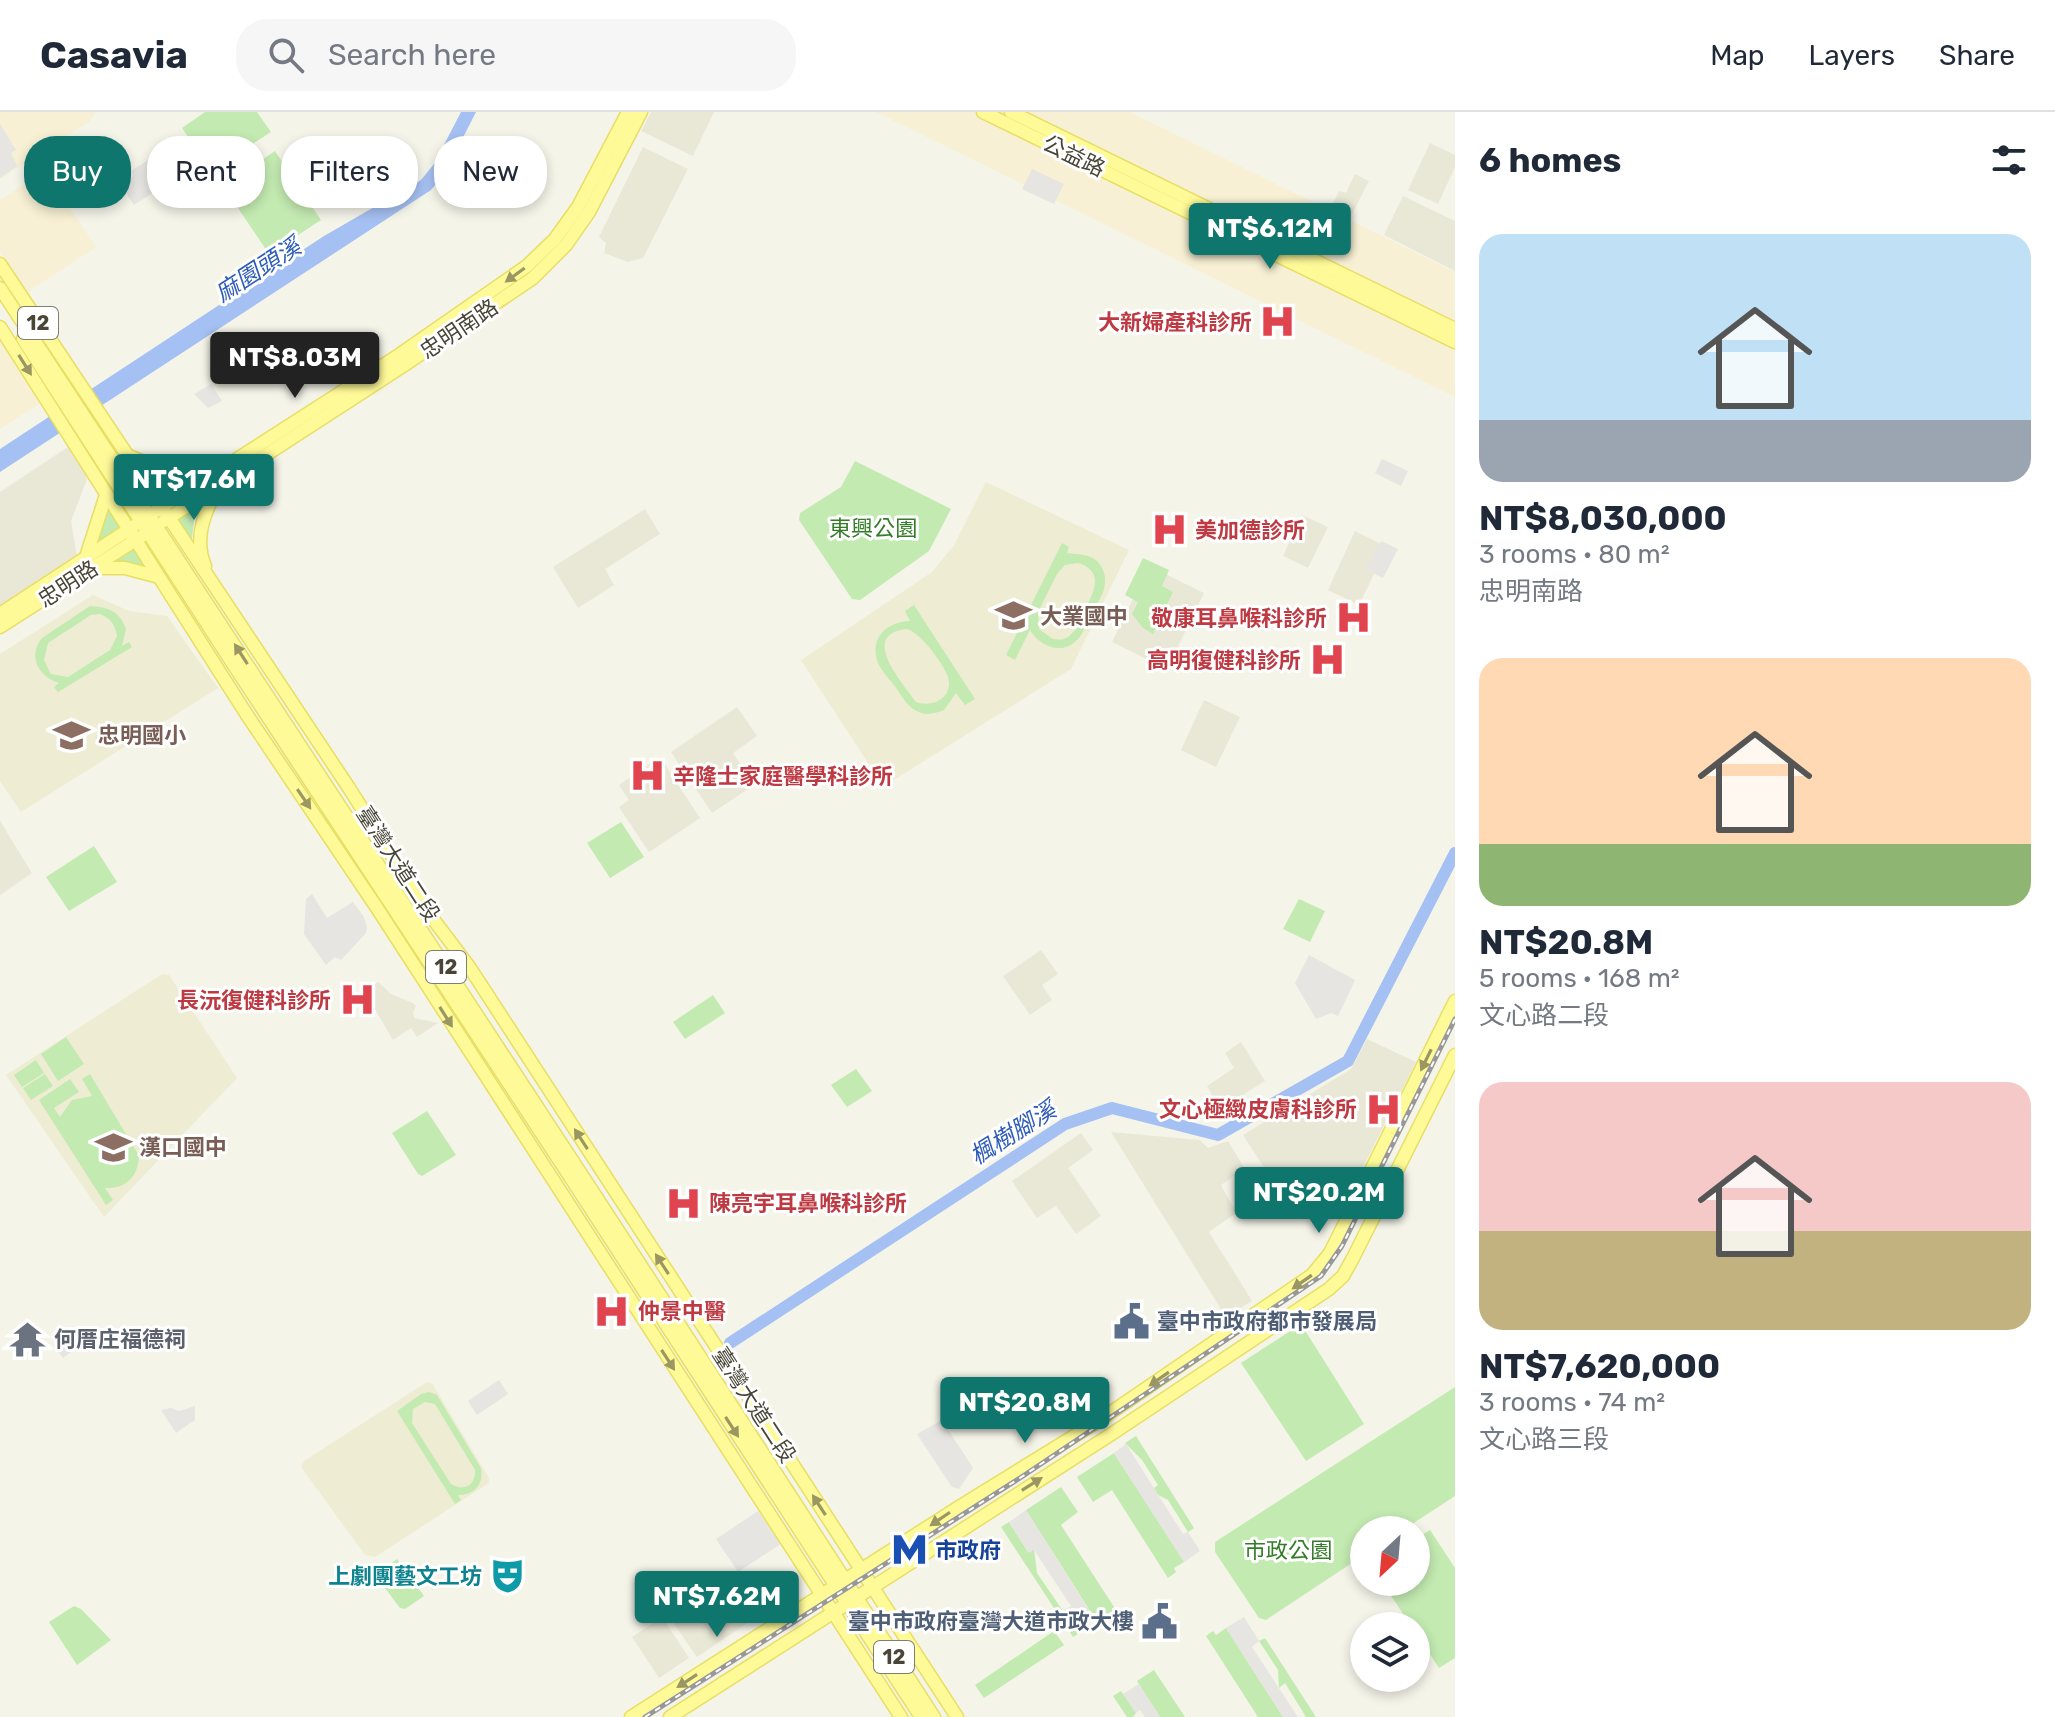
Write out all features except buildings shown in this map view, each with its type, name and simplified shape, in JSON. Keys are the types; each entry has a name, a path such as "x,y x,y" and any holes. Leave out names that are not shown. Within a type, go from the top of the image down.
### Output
{"main road":[{"name":"忠明南路","path":"132,535 527,266 555,239 578,207 628,112"},
{"name":"忠明南路","path":"216,479 406,364 533,278 566,245 589,212 641,112"},
{"name":"公益路","path":"983,112 1124,173"},
{"name":"公益路","path":"1011,112 1124,173"},
{"path":"1124,173 1455,329"},
{"path":"1124,173 1455,342"},
{"name":"臺灣大道二段","path":"0,264 68,389"},
{"name":"臺灣大道二段","path":"0,288 92,425 149,524 603,1207 835,1588 833,1610"},
{"name":"臺灣大道二段","path":"0,303 68,389 92,425 125,454 333,763 427,911 470,968 872,1586"},
{"name":"臺灣大道二段","path":"0,327 247,715 377,908 657,1343 835,1588 850,1600"},
{"path":"125,454 168,472 216,479 205,509 200,538 200,554 216,591"},
{"path":"106,495 89,563 159,577"},
{"name":"忠明路","path":"0,627 132,535"},
{"name":"忠明路","path":"0,614 89,563"},
{"path":"631,1717 1100,1420 1312,1275 1330,1253 1455,1001"},
{"path":"670,1717 1110,1435 1329,1289 1343,1276 1353,1258 1455,1055"},
{"name":"12","path":"872,1586 957,1717"},
{"name":"12","path":"850,1600 921,1717"},
{"name":"12","path":"850,1600 934,1717"},
{"name":"12","path":"833,1610 901,1717"}],"shaded area":[{"path":"0,112 96,112 90,121 67,136 24,136 24,164 0,179"},
{"path":"651,112 714,112 693,156 641,131"},
{"path":"876,112 1130,112 1455,272 1455,397"},
{"path":"0,124 16,150 11,153 17,166 0,178"},
{"path":"1430,143 1455,155 1455,167 1438,204 1408,190"},
{"path":"643,147 688,169 643,258 628,262 604,253 606,243 599,237"},
{"path":"147,161 147,197 134,205 131,200 131,171"},
{"path":"1032,169 1064,184 1054,204 1022,189"},
{"path":"1355,174 1369,181 1350,218 1330,209 1339,191 1346,193"},
{"path":"24,185 24,208 70,208 96,247 28,292 0,251 0,200"},
{"path":"1403,196 1455,221 1455,271 1384,235"},
{"path":"0,340 41,403 0,429"},
{"path":"211,384 222,401 208,408 194,394"},
{"path":"71,445 87,479 71,521 77,557 0,607 0,492"},
{"path":"1382,459 1408,471 1401,486 1375,473"},
{"path":"986,482 1129,550 1071,669 886,785 881,783 801,660 932,572 954,545"},
{"path":"645,509 660,534 605,569 614,585 578,608 553,567"},
{"path":"1302,515 1328,527 1308,568 1283,556"},
{"path":"1355,531 1387,547 1359,605 1328,590"},
{"path":"1381,541 1398,549 1383,578 1366,570"},
{"path":"1149,566 1204,593 1167,669 1112,642"},
{"name":"忠明國小","path":"93,595 129,611 167,616 218,688 21,812 0,781 0,654"},
{"path":"1204,700 1240,717 1216,767 1181,750"},
{"path":"737,707 757,736 733,753 754,785 712,813 671,752"},
{"path":"660,757 700,818 649,852 619,807 629,800 619,785"},
{"path":"0,821 32,873 0,895"},
{"path":"312,894 327,918 353,902 364,917 367,928 341,960 335,957 326,965 304,934 306,899"},
{"path":"1041,950 1058,974 1042,985 1052,1000 1030,1015 1003,976"},
{"path":"1309,955 1355,980 1338,1016 1331,1013 1316,1019 1295,983"},
{"name":"漢口國中","path":"162,974 169,975 237,1078 104,1217 6,1075"},
{"path":"378,982 391,994 413,1003 416,1006 413,1013 415,1018 438,1023 417,1037 411,1028 393,1040 365,992"},
{"path":"1367,1039 1416,1062 1348,1197 1322,1185 1289,1205 1243,1135 1351,1069"},
{"path":"1241,1042 1265,1081 1225,1106 1217,1104 1207,1086 1234,1068 1225,1053"},
{"path":"1111,1132 1200,1140 1208,1148 1228,1141 1245,1169 1221,1185 1236,1213 1209,1232 1252,1301 1230,1314 1224,1314"},
{"path":"1081,1133 1093,1150 1068,1168 1101,1216 1076,1234 1056,1206 1037,1218 1012,1181"},
{"path":"79,1328 87,1340 63,1358 54,1346"},
{"path":"499,1380 508,1394 477,1415 468,1401"},
{"path":"427,1382 432,1383 489,1478 489,1483 375,1557 365,1555 301,1467 304,1461"},
{"path":"195,1406 195,1420 176,1433 161,1410 171,1408 179,1411"},
{"path":"942,1420 973,1468 959,1489 952,1487 917,1434"},
{"path":"1126,1444 1183,1534 1188,1532 1200,1551 1184,1562 1114,1453"},
{"path":"1026,1510 1094,1618 1079,1628 1066,1609 1071,1606 1034,1550 1029,1553 1009,1522"},
{"path":"758,1511 781,1544 738,1572 716,1539"},
{"path":"725,1575 739,1595 730,1601 746,1624 697,1657 667,1614"},
{"path":"662,1617 689,1658 659,1678 632,1637"},
{"path":"1244,1617 1259,1641 1252,1647 1298,1717 1283,1717 1226,1628"},
{"path":"1139,1684 1160,1717 1145,1717 1140,1710 1136,1713 1123,1694"}],"green space":[{"path":"205,112 257,112 271,132 265,136 187,136 182,128"},
{"path":"275,151 281,160 281,208 313,208 321,220 269,254 238,208 265,208 265,158"},
{"path":"131,460 203,477 162,504"},
{"name":"東興公園","path":"855,461 951,509 929,551 860,600 852,599 799,520 800,513 841,487"},
{"path":"107,499 124,529 90,552"},
{"path":"196,502 191,548 172,519"},
{"path":"1062,543 1069,547 1067,553 1094,558 1104,574 1104,588 1077,640 1064,647 1051,647 1039,641 1030,630 1015,660 1006,655","holes":["1078,563 1092,571 1095,583 1079,624 1067,637 1053,639 1039,629 1038,612 1057,574 1065,565"]},
{"path":"136,544 159,582 98,567"},
{"path":"1143,558 1169,570 1162,586 1173,592 1153,634 1143,628 1132,614 1138,602 1125,595"},
{"path":"914,605 975,699 965,705 956,693 944,710 928,714 915,710 906,702 882,670 876,654 878,639 887,628 910,621 905,611","holes":["907,629 931,649 948,677 945,696 929,704 916,702 895,672 885,649 886,640 893,633"]},
{"path":"90,606 108,609 120,618 126,629 122,646 129,642 132,647 58,692 54,687 59,683 46,676 37,665 36,652 42,638","holes":["99,614 115,628 117,636 110,650 68,677 51,674 44,660 48,643 91,615"]},
{"path":"621,822 644,857 610,878 587,843"},
{"path":"94,846 117,882 69,911 46,877"},
{"path":"1299,899 1325,911 1310,942 1283,929"},
{"path":"713,995 725,1013 685,1039 673,1022"},
{"path":"66,1037 84,1064 58,1081 41,1054"},
{"path":"36,1060 44,1073 22,1087 14,1075"},
{"path":"856,1069 872,1091 847,1107 831,1085"},
{"path":"45,1074 53,1086 31,1100 23,1088"},
{"path":"90,1074 139,1156 130,1180 105,1188 113,1200 106,1205 39,1100 70,1079 79,1092 54,1108 60,1117 72,1100 92,1096 82,1079"},
{"path":"427,1111 456,1155 422,1176 392,1133"},
{"path":"1301,1324 1364,1424 1306,1461 1241,1363"},
{"name":"市政公園","path":"1455,1387 1455,1496 1424,1516 1350,1516 1350,1564 1266,1620 1259,1618 1215,1552 1215,1542"},
{"path":"429,1392 437,1395 481,1468 477,1488 458,1495 461,1500 455,1504 397,1411","holes":["425,1402 435,1404 475,1470 474,1480 468,1486 451,1484 412,1423 413,1409"]},
{"path":"1136,1436 1194,1528 1188,1532 1168,1500 1158,1495 1154,1488 1158,1485 1142,1460 1125,1443"},
{"path":"1114,1453 1184,1562 1174,1568 1176,1572 1168,1578 1112,1490 1093,1502 1077,1477"},
{"path":"1061,1487 1078,1512 1061,1525 1116,1610 1097,1622 1026,1510"},
{"path":"1009,1522 1028,1552 1034,1549 1037,1573 1081,1632 1073,1637 1001,1527"},
{"name":"市政公園","path":"1430,1530 1455,1568 1455,1658 1439,1668 1430,1654 1430,1612 1402,1612 1391,1596 1430,1596"},
{"path":"397,1559 424,1596 405,1609 400,1608 376,1576"},
{"path":"74,1606 81,1609 111,1640 77,1665 49,1622"},
{"path":"1226,1628 1283,1717 1258,1717 1206,1636 1213,1631 1216,1635"},
{"path":"1054,1631 1064,1645 984,1698 975,1685"},
{"path":"1265,1638 1316,1717 1306,1717 1285,1683 1279,1688 1278,1670 1259,1641"},
{"path":"1154,1670 1185,1717 1160,1717 1137,1681"},
{"path":"1121,1691 1136,1713 1133,1717 1127,1717 1113,1696"}],"water":[{"path":"461,112 476,112 464,136 449,136"},
{"path":"434,164 434,186 418,199 418,182"},
{"path":"372,208 403,208 0,472 0,449 324,236"}],"waterway":[{"name":"楓樹腳溪","path":"730,1343 1065,1124 1112,1108 1218,1135 1348,1061 1455,853"}],"railway":[{"path":"645,1717 1023,1476 1321,1276 1342,1246 1455,1019"}],"place":[{"name":"大新婦產科診所","path":"1278,322"},
{"name":"美加德診所","path":"1169,530"},
{"name":"大業國中","path":"1014,616"},
{"name":"敬康耳鼻喉科診所","path":"1353,618"},
{"name":"高明復健科診所","path":"1327,660"},
{"name":"忠明國小","path":"72,735"},
{"name":"辛隆士家庭醫學科診所","path":"647,776"},
{"name":"長沅復健科診所","path":"357,1000"},
{"name":"文心極緻皮膚科診所","path":"1383,1109"},
{"name":"漢口國中","path":"113,1147"},
{"name":"陳亮宇耳鼻喉科診所","path":"683,1203"},
{"name":"仲景中醫","path":"612,1311"},
{"name":"臺中市政府都市發展局","path":"1131,1321"},
{"name":"何厝庄福德祠","path":"28,1339"},
{"name":"市政府","path":"909,1550"},
{"name":"上劇團藝文工坊","path":"508,1576"},
{"name":"臺中市政府臺灣大道市政大樓","path":"1160,1621"}],"water label":[{"name":"麻園頭溪","path":"258,270"}]}
